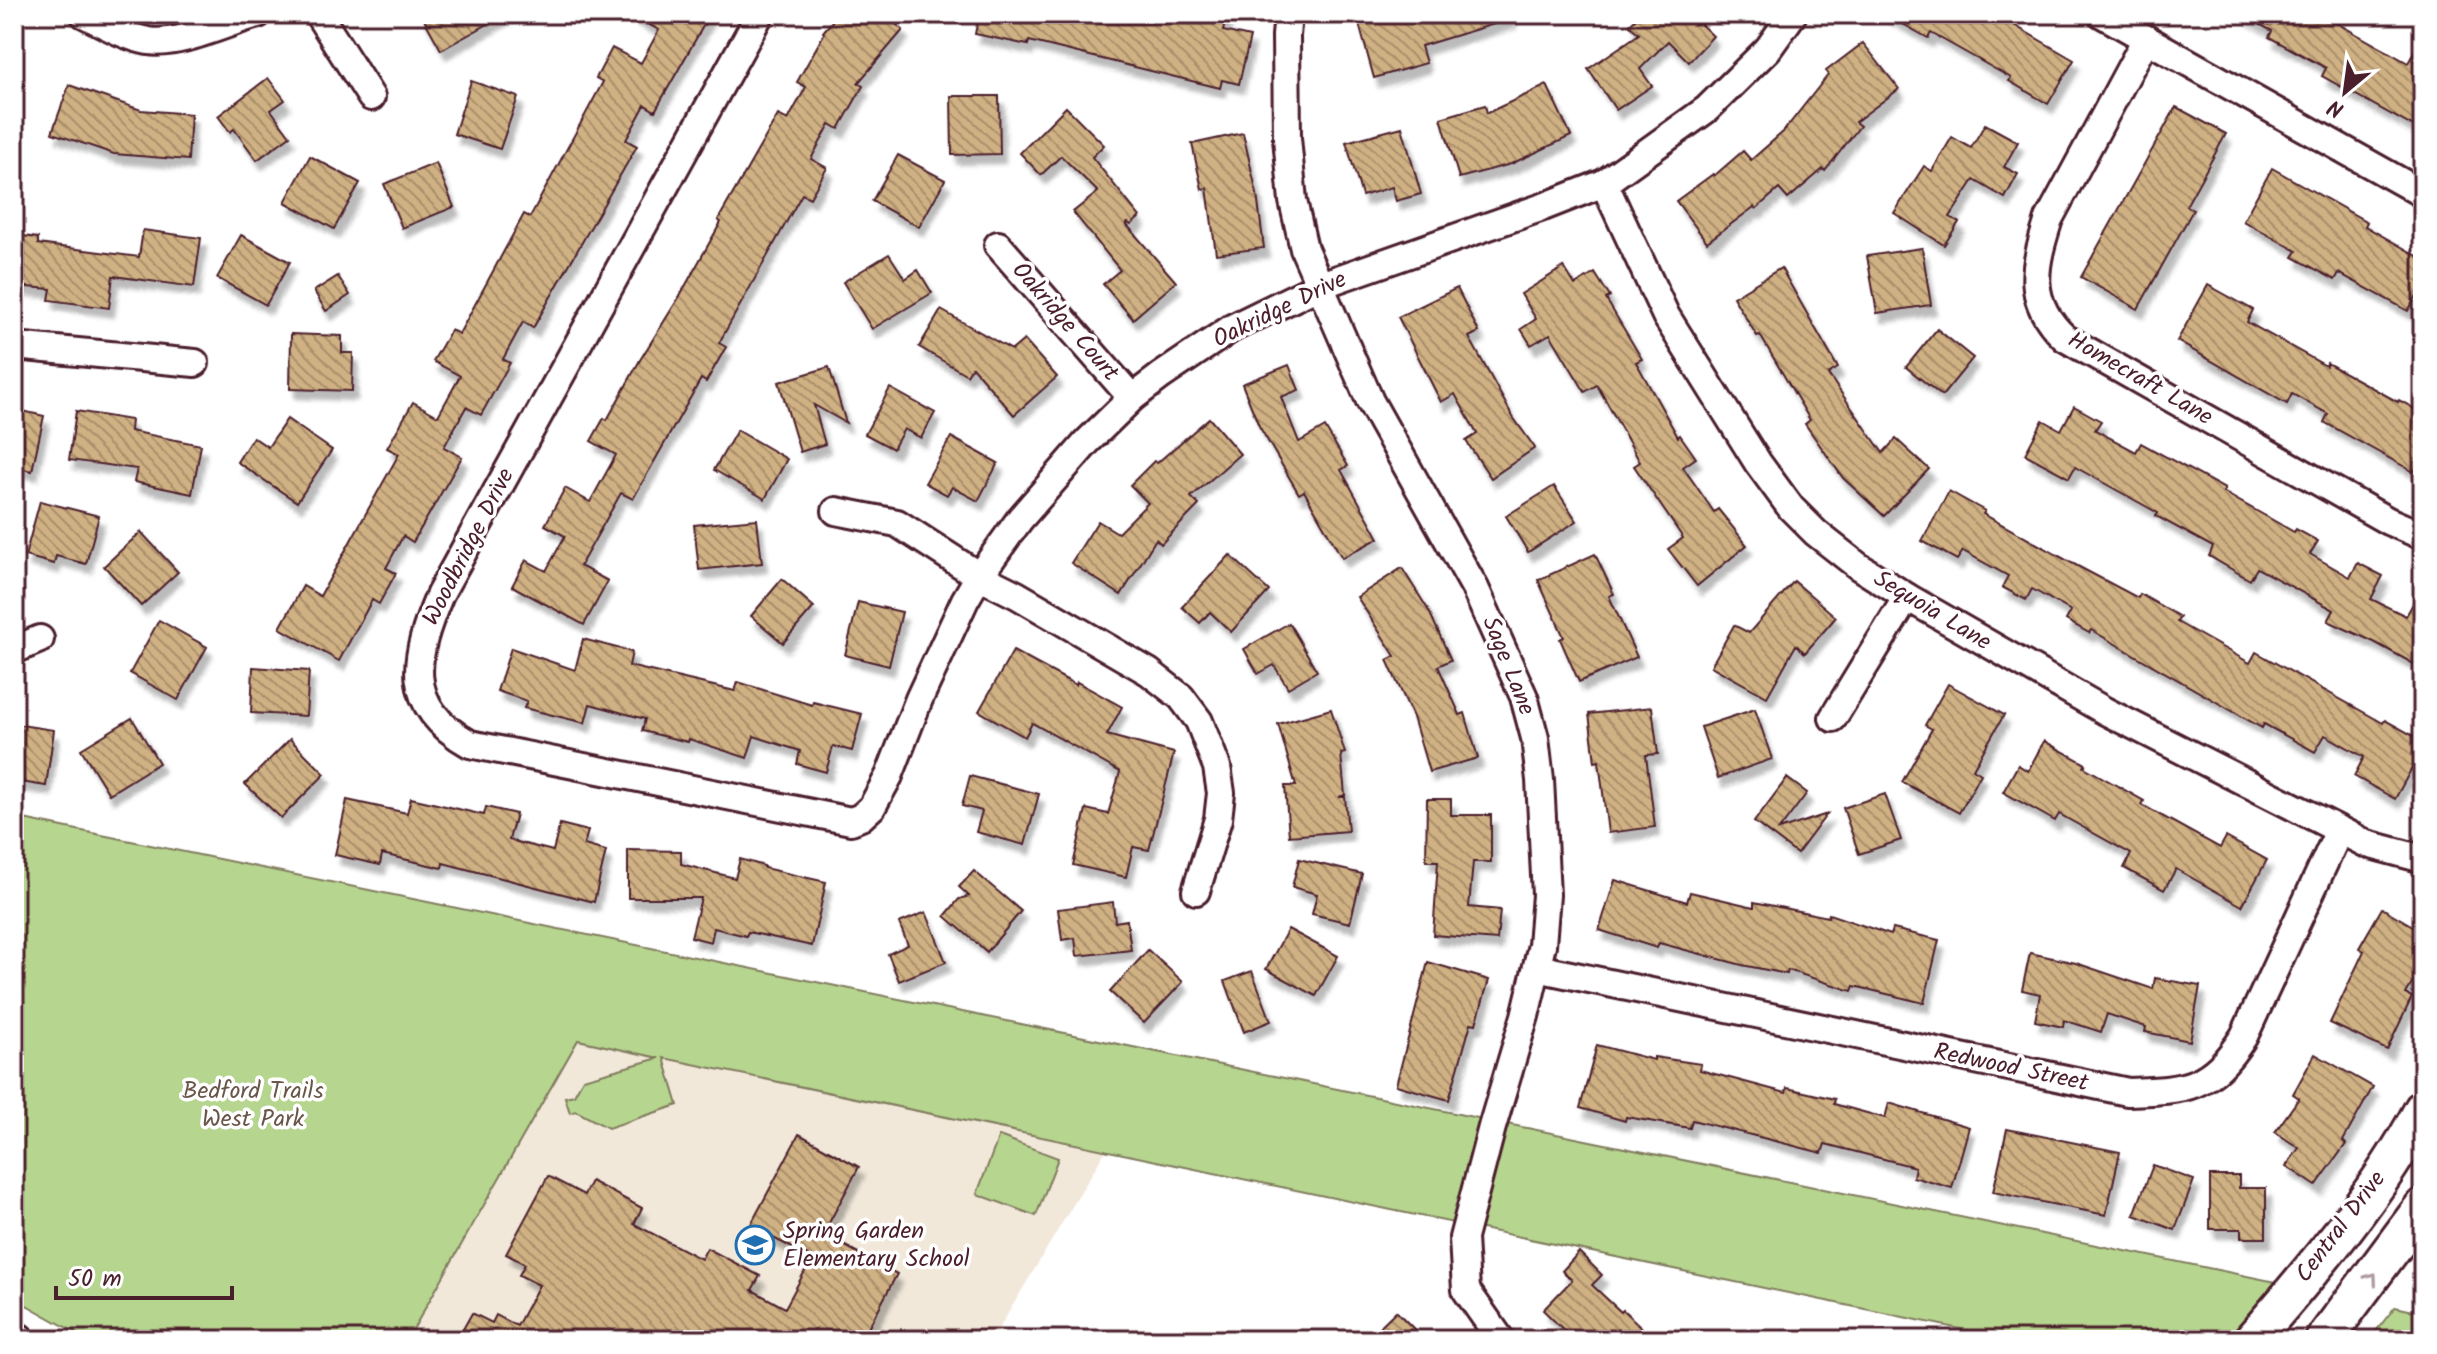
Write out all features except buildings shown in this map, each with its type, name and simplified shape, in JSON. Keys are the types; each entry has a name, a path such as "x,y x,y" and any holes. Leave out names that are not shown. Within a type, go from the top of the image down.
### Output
{"main road":[{"name":"Central Drive","path":"2252,1340 2319,1262 2374,1188 2422,1113"},
{"path":"2324,1340 2423,1207"}],"street":[{"path":"84,14 115,30 150,41 177,39 258,14"},
{"path":"318,14 371,97"},
{"name":"Woodbridge Drive","path":"760,14 440,594 418,656 419,681 425,703 436,719 470,744 851,821 861,817 877,798"},
{"name":"Sage Lane","path":"1288,14 1287,138 1293,201 1304,249 1370,401 1475,588 1524,697 1535,738 1546,895 1542,945 1463,1238 1466,1290 1501,1340"},
{"name":"Oakridge Drive","path":"877,798 958,614 979,576 1030,508 1087,442 1132,398 1232,328 1318,286 1604,183 1707,109 1768,49 1793,14"},
{"path":"2102,14 2423,194"},
{"name":"Homecraft Lane","path":"2146,39 2049,219 2039,250 2035,280 2039,304 2052,326 2065,338 2388,521 2423,536"},
{"name":"Sequoia Lane","path":"1604,183 1666,316 1758,463 1791,508 1816,533 1858,566 1907,597 2105,711 2339,831 2367,844 2423,859"},
{"name":"Oakridge Court","path":"998,245 1132,398"},
{"path":"14,346 195,363"},
{"path":"836,511 897,523 979,576 1149,672 1181,697 1199,721 1217,767 1221,793 1218,819 1196,891"},
{"path":"1833,718 1907,597"},
{"path":"14,650 40,639"},
{"name":"Redwood Street","path":"1537,968 2128,1092 2174,1091 2198,1083 2232,1055 2244,1036 2339,831"}],"shaded area":[{"name":"Spring Garden Elementary School","path":"577,1040 1106,1150 992,1340 407,1340"}],"green space":[{"name":"Bedford Trails West Park","path":"14,817 2281,1283 2225,1340 2013,1340 664,1058 678,1105 608,1128 576,1111 570,1113 565,1097 574,1095 583,1079 659,1058 578,1040 407,1340 89,1340 14,1298"},
{"path":"999,1136 1058,1158 1036,1216 977,1194"},
{"path":"2395,1307 2423,1313 2423,1340 2369,1340"}],"place":[{"name":"Spring Garden Elementary School","path":"755,1245"}]}
